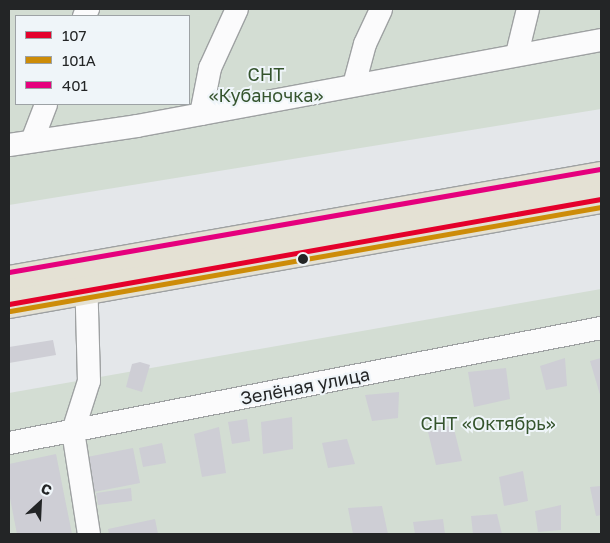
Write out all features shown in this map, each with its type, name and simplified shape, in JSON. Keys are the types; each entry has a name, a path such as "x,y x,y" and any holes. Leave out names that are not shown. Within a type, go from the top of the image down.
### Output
{"highway":[{"path":"9,304 86,277 601,176"},
{"path":"9,280 86,277 601,199"}],"street":[{"path":"201,114 210,68 237,9"},
{"path":"354,85 366,44 381,9"},
{"path":"517,54 528,9"},
{"path":"9,145 201,114 517,54 601,40"},
{"path":"32,141 46,105"},
{"path":"86,277 89,381 73,431 89,534"},
{"name":"Зелёная улица","path":"9,443 601,328"}],"green space":[{"name":"СНТ «Кубаночка»","path":"9,9 601,9 601,109 9,205"},
{"name":"СНТ «Октябрь»","path":"601,289 601,534 9,534 9,393"}],"building":[{"path":"53,340 56,355 9,363 9,347"},
{"path":"565,358 567,386 546,390 540,366"},
{"path":"601,358 601,398 590,361"},
{"path":"140,362 150,365 142,392 126,387 132,364"},
{"path":"506,368 510,399 474,407 468,372"},
{"path":"399,392 398,418 372,421 365,395"},
{"path":"292,417 293,449 263,454 261,422"},
{"path":"247,419 250,441 232,444 228,422"},
{"path":"453,425 462,461 436,465 428,432"},
{"path":"219,427 226,473 202,477 194,434"},
{"path":"347,439 355,464 328,468 322,443"},
{"path":"162,443 166,463 143,467 139,448"},
{"path":"133,448 140,483 94,492 87,457"},
{"path":"56,454 72,534 17,534 9,493 9,464"},
{"path":"523,471 528,501 504,506 499,477"},
{"path":"601,486 601,515 596,516 590,487"},
{"path":"131,488 132,501 98,505 96,493"},
{"path":"561,505 561,530 538,532 535,511"},
{"path":"382,506 388,534 353,534 348,508"},
{"path":"497,514 502,534 473,534 471,516"},
{"path":"155,519 158,534 109,534 108,529"},
{"path":"443,519 445,534 415,534 413,522"}],"transit line":[{"name":"401","path":"9,272 600,169"},
{"name":"107","path":"9,304 601,199"},
{"name":"101А","path":"10,311 601,207"}]}
